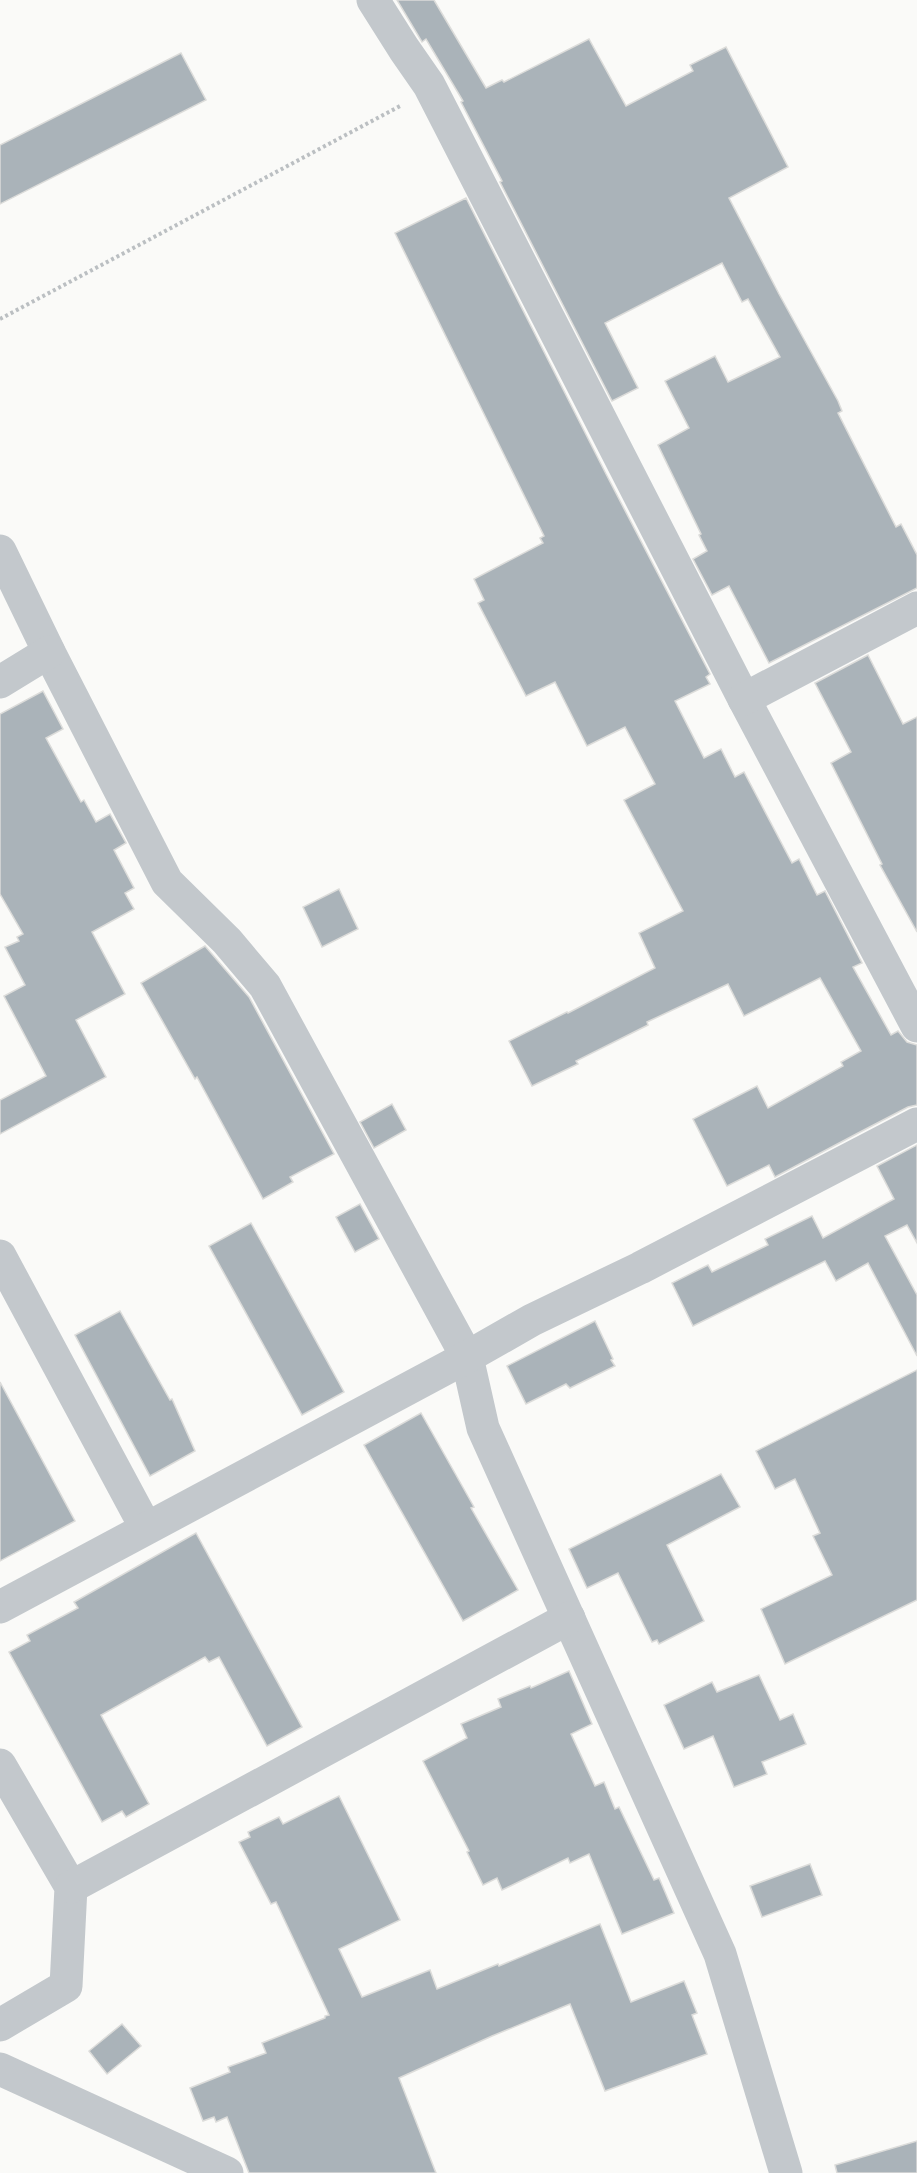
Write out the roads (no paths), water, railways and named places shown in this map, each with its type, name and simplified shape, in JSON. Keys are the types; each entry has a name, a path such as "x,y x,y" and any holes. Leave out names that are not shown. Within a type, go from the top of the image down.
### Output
{"street":[{"path":"373,0 429,85 744,699 917,1026"},
{"path":"0,551 167,882 227,941 266,986 467,1357 483,1428 720,1954 786,2173"},
{"path":"744,699 917,608"},
{"path":"0,682 49,652"},
{"path":"0,1607 532,1320 640,1268 917,1124"},
{"path":"0,1256 146,1528"},
{"path":"71,1887 569,1618"},
{"path":"0,1765 71,1887 66,1986 0,2025"},
{"path":"0,2069 227,2173"}]}
